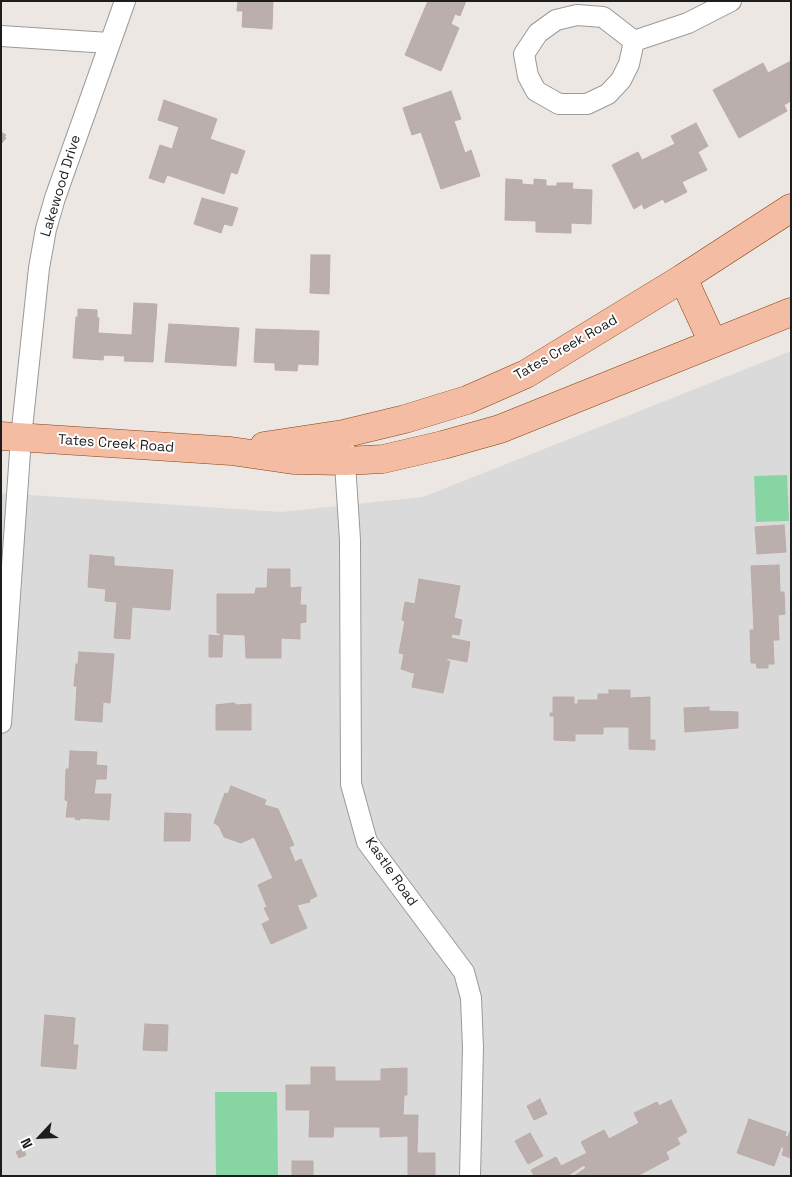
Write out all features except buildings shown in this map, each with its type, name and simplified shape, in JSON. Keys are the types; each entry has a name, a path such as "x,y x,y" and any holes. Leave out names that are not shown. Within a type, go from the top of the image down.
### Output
{"main road":[{"name":"Tates Creek Road","path":"231,451 343,434 404,419 467,400 526,374 683,278 791,208"},
{"path":"683,278 713,343"},
{"name":"Tates Creek Road","path":"11,437 231,451 293,460 345,461 383,459 500,429 791,312"}],"street":[{"name":"Lakewood Drive","path":"1,723 11,437 46,229 55,198 125,1"},
{"path":"634,41 688,23 731,1"},
{"path":"577,15 603,17 634,41 629,64 621,80 608,94 587,104 559,104 536,91 528,76 524,54 538,32 556,20 577,15"},
{"path":"1,36 109,43"},
{"name":"Kastle Road","path":"343,434 350,540 351,784 367,842 464,972 471,998 473,1038 470,1176"}],"shaded area":[{"path":"791,351 791,1176 1,1176 1,493 281,512 423,497"}],"green space":[{"path":"787,475 789,521 756,522 754,476"},
{"path":"215,1092 277,1092 278,1176 216,1176"}]}
